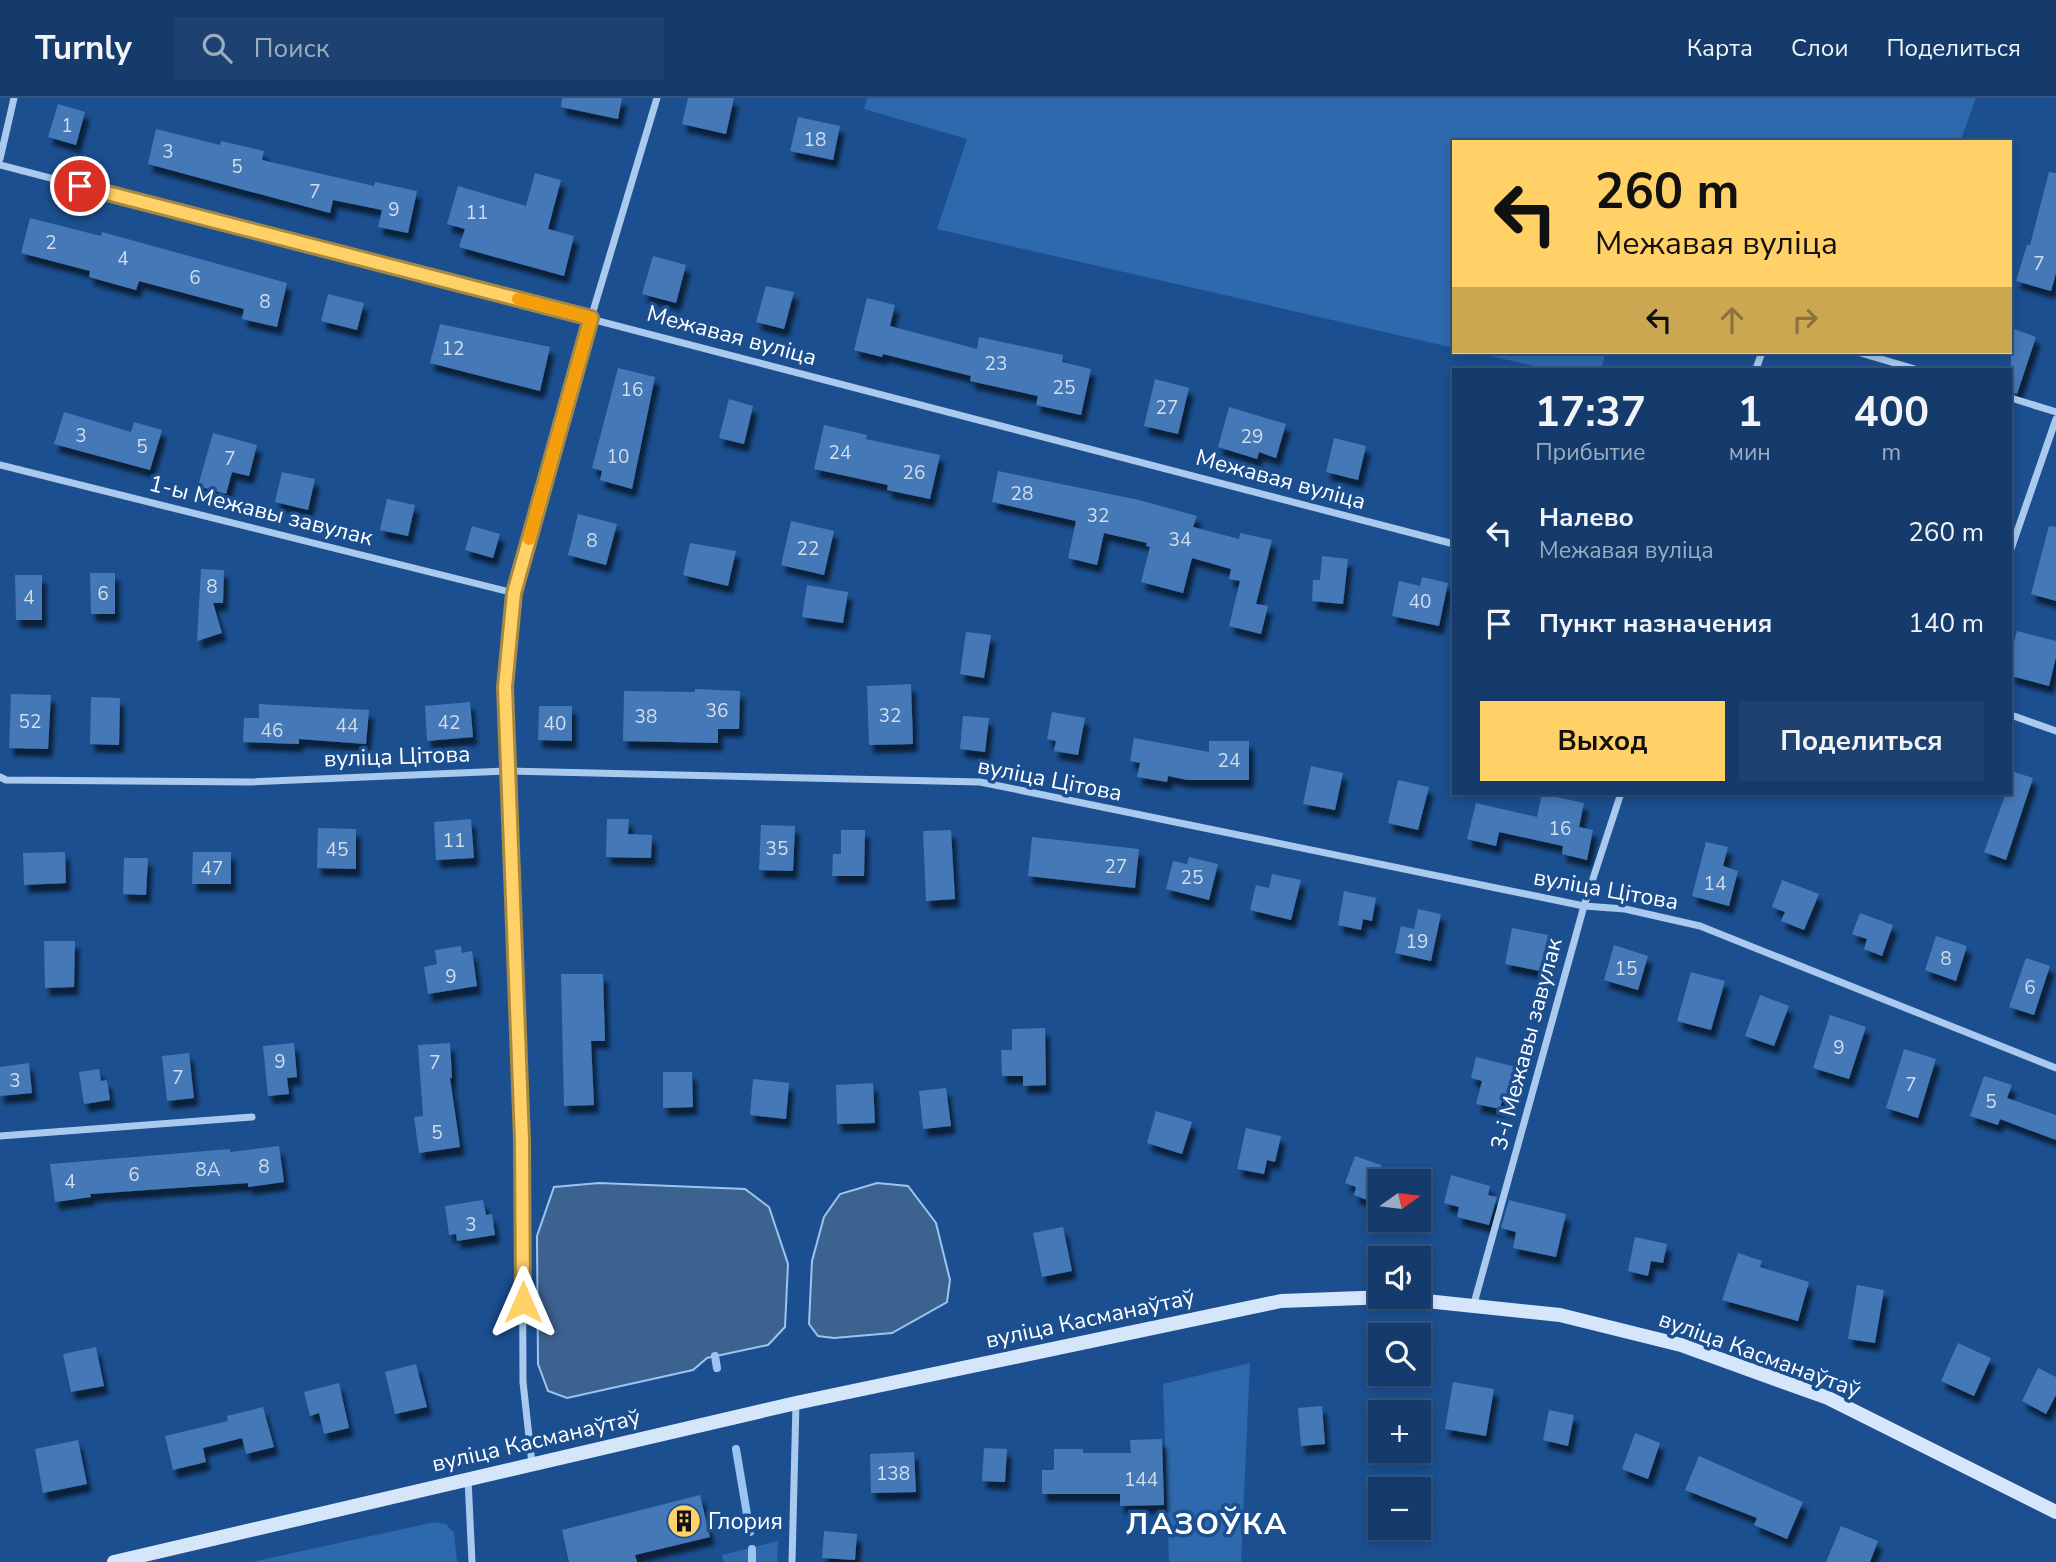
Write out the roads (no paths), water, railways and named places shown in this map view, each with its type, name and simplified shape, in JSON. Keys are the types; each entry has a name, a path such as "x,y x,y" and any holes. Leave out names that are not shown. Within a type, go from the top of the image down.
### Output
{"main road":[{"name":"вуліца Касманаўтаў","path":"114,1562 796,1404 1281,1301 1388,1297 1560,1315 1681,1345 1828,1398 2056,1512"}],"street":[{"path":"0,159 14,98"},
{"path":"532,1464 523,1382 522,1140 506,771 505,687 514,593 591,318 657,98"},
{"name":"Межавая вуліца","path":"0,165 1452,543"},
{"path":"1864,354 1912,368"},
{"path":"2012,398 2056,412"},
{"path":"2012,546 2056,419"},
{"name":"1-ы Межавы завулак","path":"0,465 514,593"},
{"path":"2012,715 2056,731"},
{"name":"вуліца Цітова","path":"0,777 6,780 250,782 506,771 979,782 1584,906 1625,909 1700,926 2056,1068"},
{"name":"3-і Межавы завулак","path":"1473,1308 1584,906 1620,795"},
{"path":"0,1136 252,1117"},
{"path":"792,1562 796,1404"},
{"path":"468,1478 472,1562"}],"waterway":[{"path":"715,1356 717,1368"},
{"path":"736,1449 750,1532"},
{"path":"752,1549 752,1562"}],"place":[{"name":"Глория","path":"684,1521"}],"district":[{"name":"ЛАЗОЎКА","path":"1207,1524"}]}
